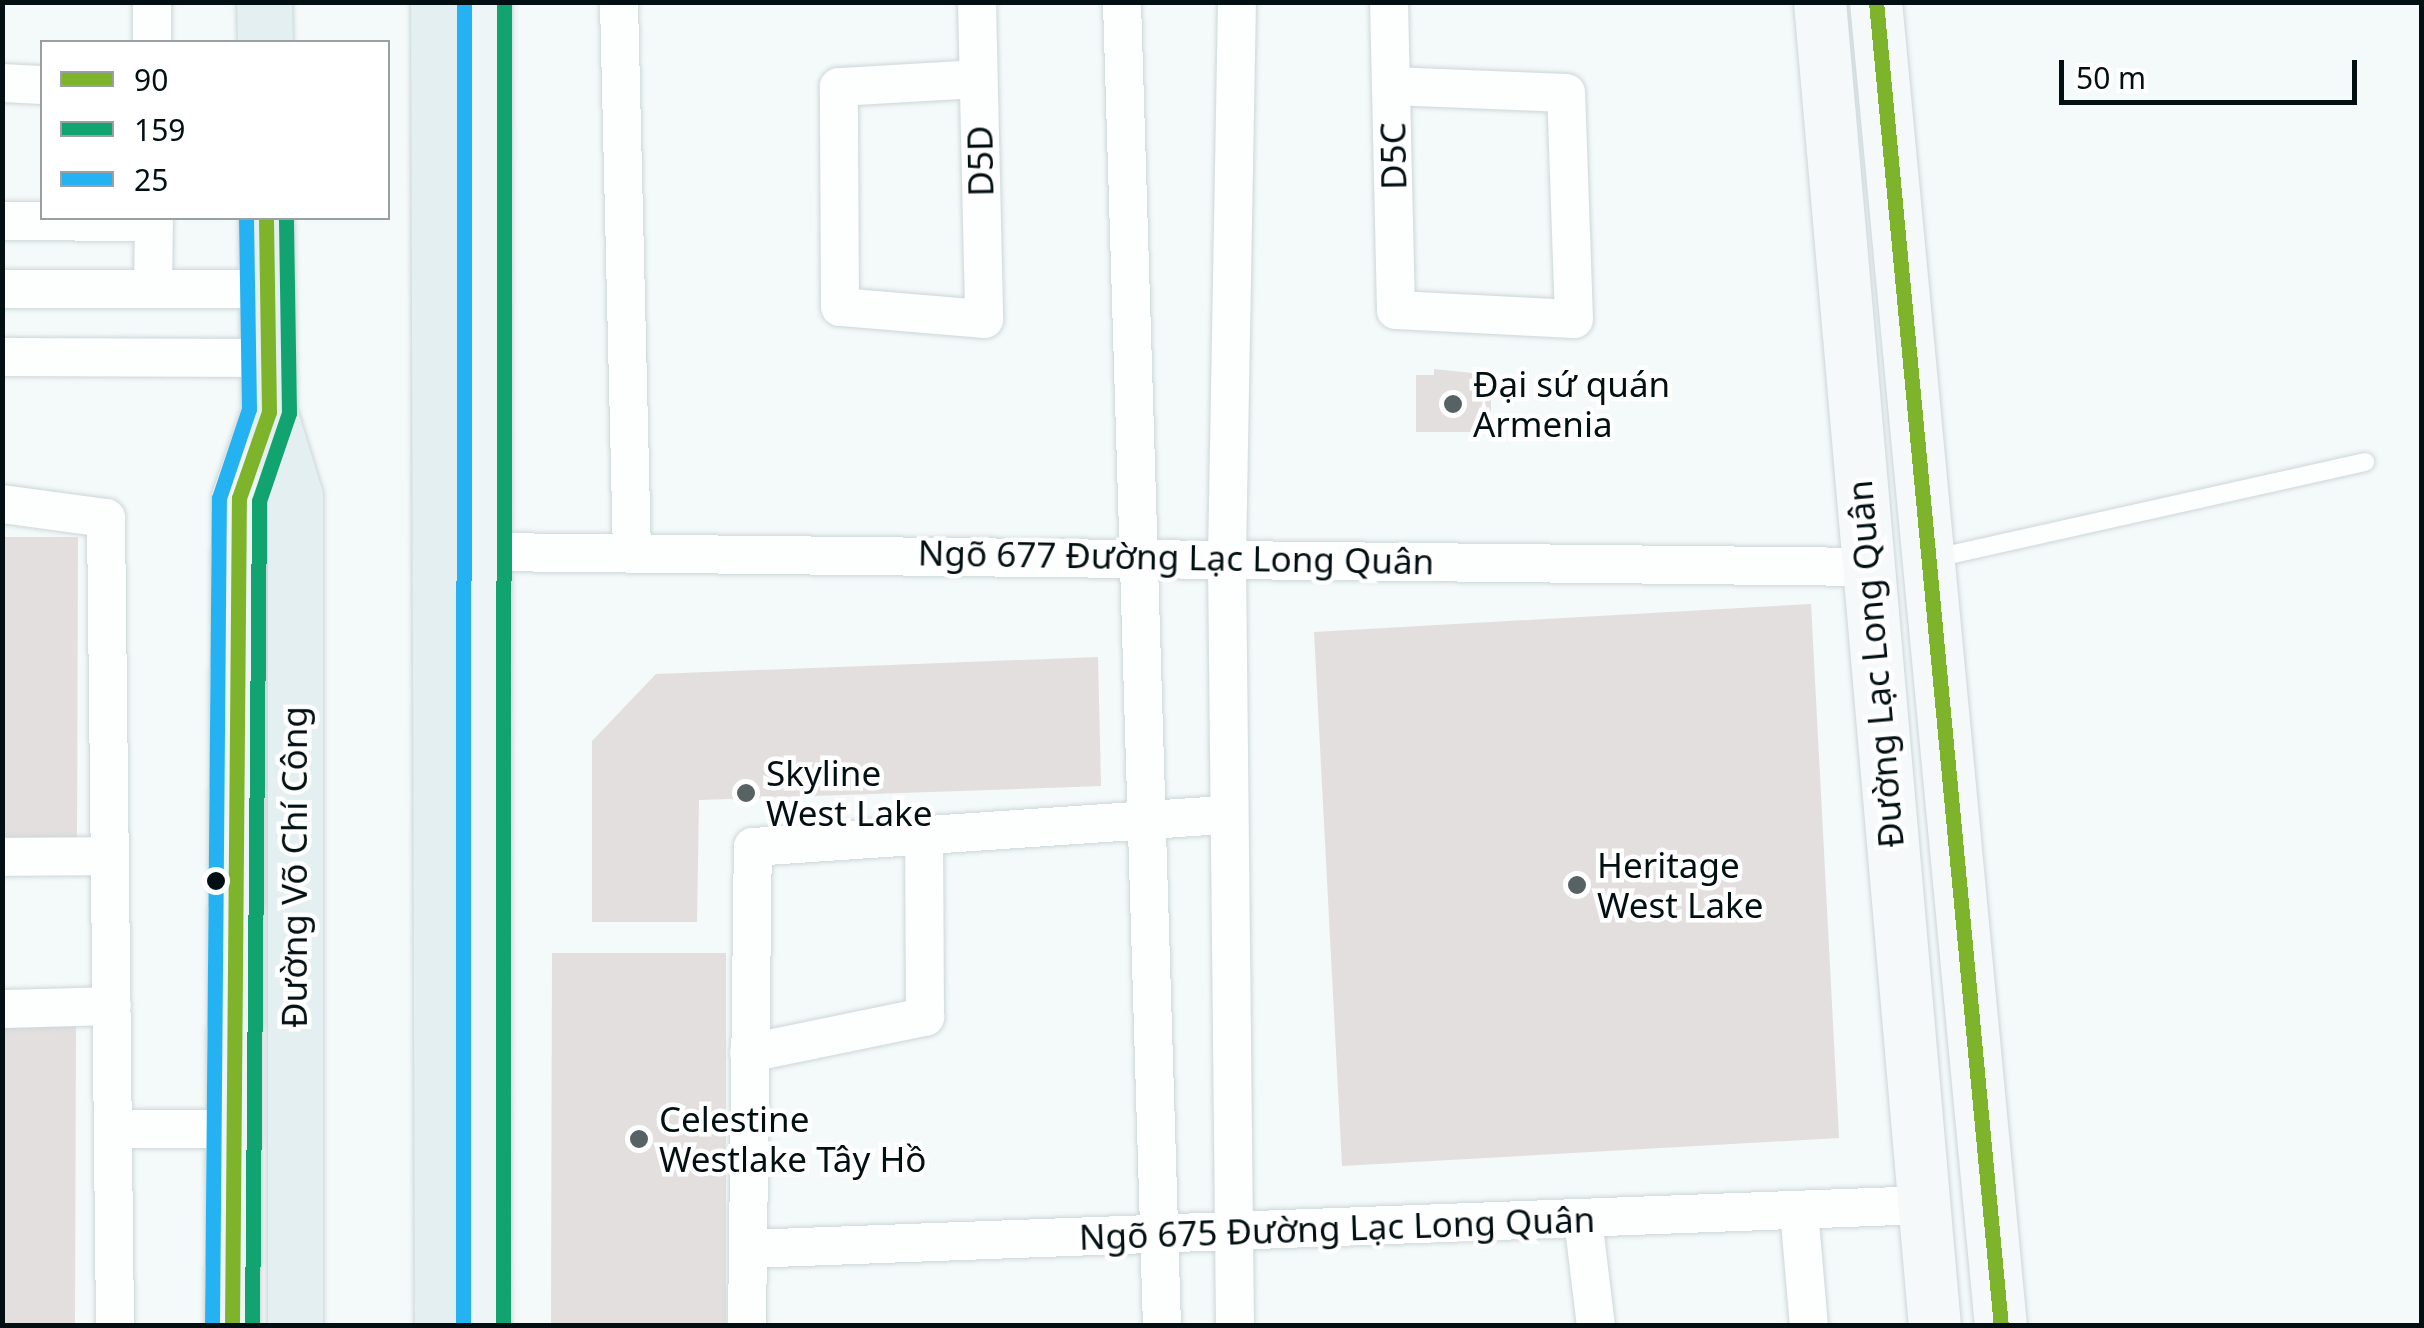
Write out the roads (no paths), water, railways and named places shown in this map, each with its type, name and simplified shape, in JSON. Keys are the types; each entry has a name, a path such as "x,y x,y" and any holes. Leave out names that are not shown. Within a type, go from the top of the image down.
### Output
{"highway":[{"path":"264,2 265,40"},
{"path":"438,2 442,1326"},
{"name":"Đường Võ Chí Công","path":"266,220 269,412 295,496 295,1326"}],"main road":[{"path":"484,2 484,1326"},
{"name":"Đường Lạc Long Quân","path":"1820,2 1865,567 1935,1326"},
{"name":"Đường Lạc Long Quân","path":"1876,2 2001,1326"},
{"name":"Đường Võ Chí Công","path":"232,1326 240,498 269,412"}],"street":[{"path":"152,2 152,40"},
{"path":"618,2 632,552"},
{"name":"D5D","path":"976,2 978,79 984,319 840,307 839,88 978,79"},
{"name":"D5C","path":"1388,2 1396,310 1574,319 1566,93 1391,86"},
{"path":"1126,5 1162,1326"},
{"path":"1233,6 1228,815 1235,1326"},
{"path":"2,83 40,85"},
{"path":"2,221 154,220 153,289"},
{"path":"2,288 266,289"},
{"path":"2,357 267,358"},
{"path":"2,504 106,518 115,1326"},
{"name":"Ngõ 677 Đường Lạc Long Quân","path":"486,552 1228,557 1865,567"},
{"path":"747,1326 754,846 1228,815"},
{"path":"750,1053 925,1017 924,834"},
{"path":"2,857 110,856"},
{"path":"2,1009 112,1006"},
{"path":"113,1129 233,1130"},
{"name":"Ngõ 675 Đường Lạc Long Quân","path":"748,1249 1925,1206"},
{"path":"1799,1210 1809,1326"},
{"path":"1583,1219 1596,1326"}],"lane":[{"path":"1926,560 2365,462"}],"place":[{"name":"Đại sứ quán Armenia","path":"1453,404"},
{"name":"Skyline West Lake","path":"746,793"},
{"name":"Heritage West Lake","path":"1577,885"},
{"name":"Celestine Westlake Tây Hồ","path":"639,1139"}]}
